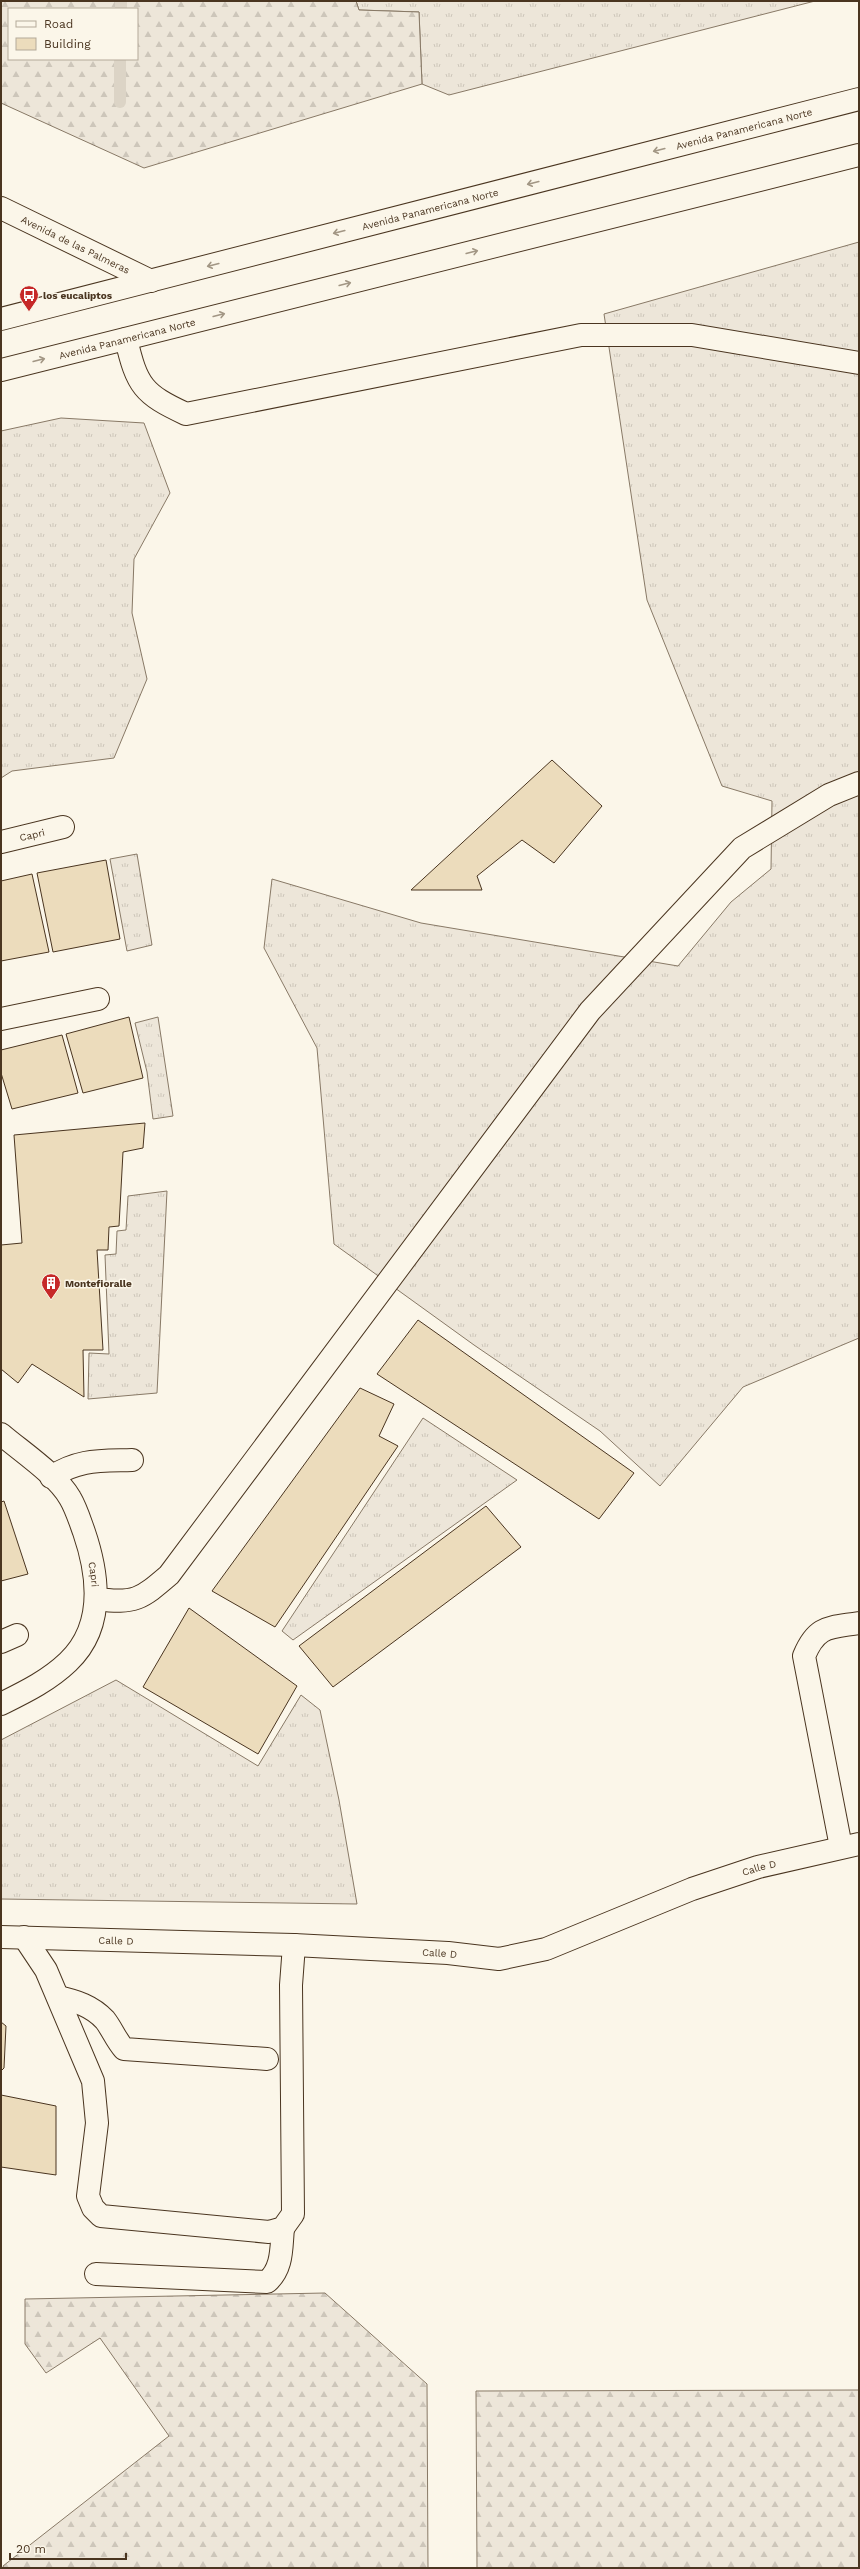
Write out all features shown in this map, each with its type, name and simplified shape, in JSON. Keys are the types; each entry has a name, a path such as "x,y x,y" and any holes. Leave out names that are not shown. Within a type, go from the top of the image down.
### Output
{"street":[{"name":"Avenida Panamericana Norte","path":"1,319 859,99"},
{"name":"Avenida Panamericana Norte","path":"1,370 859,155"},
{"name":"Avenida de las Palmeras","path":"1,208 151,281"},
{"path":"126,339 131,361 140,384 158,401 186,414 581,335 692,335 859,363"},
{"path":"97,1599 122,1602 145,1596 169,1575 590,1010 742,848 829,795 859,783"},
{"name":"Capri","path":"1,842 63,827"},
{"path":"1,1019 98,999"},
{"name":"Capri","path":"1,1434 51,1477 70,1498 94,1562 97,1599 86,1638 69,1662 46,1681 1,1704"},
{"path":"51,1477 68,1466 81,1462 132,1460"},
{"path":"850,1846 804,1656 811,1639 824,1629 859,1622"},
{"name":"Calle D","path":"1,1936 294,1945 448,1953 499,1959 546,1949 692,1889 758,1867 850,1846"},
{"path":"24,1937 46,1970 93,2081 97,2123 88,2196 93,2208 101,2216 269,2232 283,2228"},
{"path":"96,2274 267,2282 275,2275 279,2266 283,2228 293,2214 291,1985 294,1945"},
{"path":"58,1997 80,2002 92,2010 105,2021 124,2049 267,2059"}],"green space":[{"path":"1,1 356,1 359,10 419,12 422,84 144,168 1,103"},
{"path":"356,1 815,1 449,95 422,84 419,12 359,10"},
{"path":"859,242 859,1338 743,1387 660,1486 600,1431 474,1345 334,1244 317,1048 264,948 272,879 421,923 678,966 731,902 771,869 772,801 722,786 647,600 604,314"},
{"path":"61,418 144,423 170,493 134,559 132,613 147,679 114,758 12,771 1,778 1,431"},
{"path":"137,854 152,945 127,951 110,859"},
{"path":"158,1017 173,1116 153,1119 147,1072 135,1023"},
{"path":"167,1191 157,1393 88,1399 89,1353 109,1354 105,1255 116,1254 117,1231 126,1230 128,1196"},
{"path":"423,1418 517,1480 293,1640 282,1631"},
{"path":"116,1680 258,1766 301,1695 320,1710 339,1800 357,1904 1,1899 1,1740"},
{"path":"325,2293 427,2384 428,2568 4,2568 3,2566 169,2436 100,2338 46,2373 25,2344 25,2299"},
{"path":"859,2390 859,2568 477,2568 476,2391"}],"building":[{"path":"552,760 602,806 554,863 522,840 477,876 482,890 411,890"},
{"path":"106,860 120,939 53,952 37,873"},
{"path":"32,874 49,952 1,961 1,881"},
{"path":"129,1017 143,1078 83,1093 66,1034"},
{"path":"62,1035 78,1093 12,1109 1,1073 1,1050"},
{"name":"Montefioralle","path":"145,1123 143,1148 123,1152 119,1226 109,1227 108,1250 97,1250 103,1350 83,1350 84,1397 32,1364 18,1383 1,1369 1,1245 22,1243 14,1135"},
{"path":"418,1320 634,1473 599,1519 377,1374"},
{"path":"360,1388 394,1404 379,1436 398,1446 275,1627 212,1591"},
{"path":"4,1501 28,1574 1,1581 1,1502"},
{"path":"486,1506 521,1547 333,1687 299,1646"},
{"path":"189,1608 297,1686 258,1754 143,1687"},
{"path":"1,2022 6,2026 4,2068 1,2071"},
{"path":"1,2095 56,2106 56,2175 1,2167"}],"waterway":[{"path":"121,1 121,8"},
{"path":"120,60 120,102"}],"place":[{"name":"los eucaliptos","path":"29,312"},
{"name":"Montefioralle","path":"51,1300"}]}
